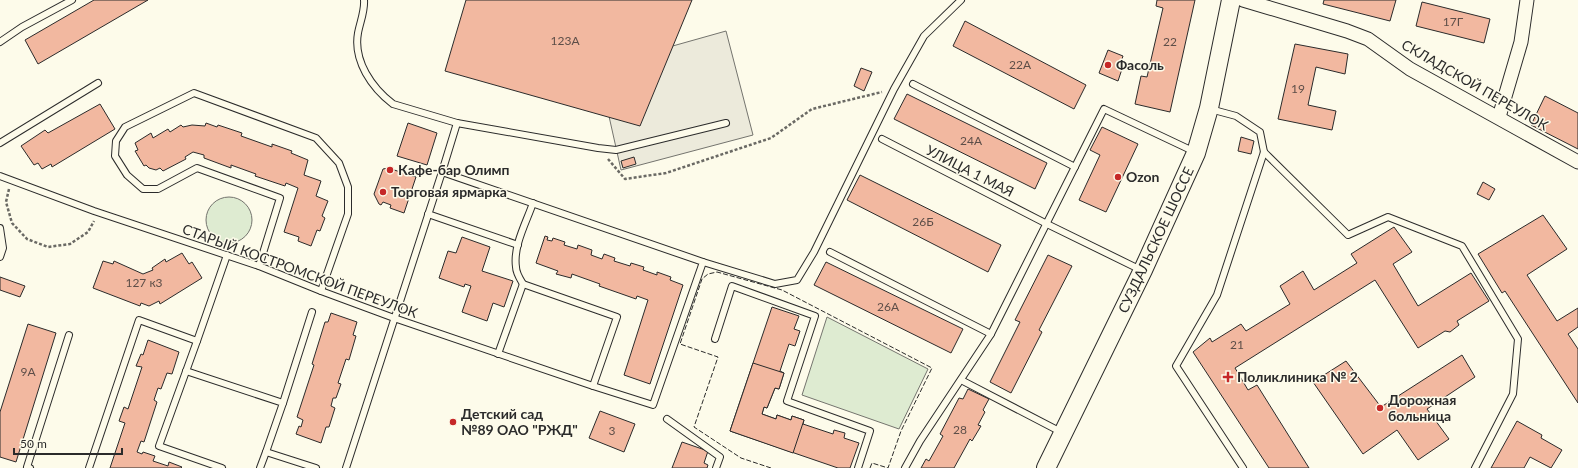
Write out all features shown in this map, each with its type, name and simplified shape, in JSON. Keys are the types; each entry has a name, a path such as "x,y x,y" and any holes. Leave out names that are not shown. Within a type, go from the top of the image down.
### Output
{"main road":[{"name":"СУЗДАЛЬСКОЕ ШОССЕ","path":"1046,468 1143,270 1196,153 1209,108 1231,0"}],"street":[{"name":"СКЛАДСКОЙ ПЕРЕУЛОК","path":"1243,0 1347,31 1368,39 1410,69 1578,162"},
{"path":"1499,118 1521,42 1527,0"}],"lane":[{"path":"0,42 22,27 72,0"},
{"path":"364,0 364,10 358,34 358,56 367,75 386,99 394,104 457,123 616,150 726,123"},
{"path":"442,172 704,262 775,284 797,280 814,252 894,89 924,36 961,0"},
{"path":"0,143 98,83"},
{"path":"913,84 1075,167"},
{"path":"259,266 280,198 197,168 158,189 143,188 127,175 115,156 116,141 125,127 194,93 316,138 339,163 348,187 348,214 321,291"},
{"path":"1209,108 1236,116 1260,132 1264,152 1217,295 1176,366 1243,468"},
{"path":"905,468 920,441 991,334 1104,109 1196,153"},
{"path":"346,468 457,123"},
{"name":"УЛИЦА 1 МАЯ","path":"882,139 1047,224 1143,270"},
{"path":"1264,152 1348,235 1388,217 1462,246 1518,339 1513,394 1475,468"},
{"name":"СТАРЫЙ КОСТРОМСКОЙ ПЕРЕУЛОК","path":"0,176 99,212 259,266 394,318 653,405 704,262"},
{"path":"498,354 523,284 516,268 518,245 533,203"},
{"path":"428,214 518,245"},
{"path":"0,228 4,248 0,257"},
{"path":"830,252 991,334"},
{"path":"222,468 160,446 227,255"},
{"path":"523,284 617,317 593,386"},
{"path":"714,339 732,286 815,316 787,401 870,431 858,468"},
{"path":"260,468 283,403 312,312"},
{"path":"89,468 139,320 197,341"},
{"path":"30,468 27,467 69,335"},
{"path":"186,371 283,403"},
{"path":"961,380 1063,433"},
{"path":"667,419 720,457 716,468"},
{"path":"266,452 316,468"}],"path":[{"path":"598,148 625,179 666,174 771,138 812,110 894,89"},
{"path":"11,180 6,202 12,223 27,240 48,247 70,244 88,232 99,212"}],"green space":[{"path":"234,197 246,203 251,211 251,229 246,237 238,242 224,243 212,237 207,229 206,215 212,203 220,198"},
{"path":"827,317 928,369 899,429 802,395"}],"shaded area":[{"path":"726,31 753,135 621,170 598,67"}],"building":[{"path":"94,0 148,0 38,64 25,40"},
{"path":"466,0 692,0 640,126 445,71"},
{"path":"1157,0 1195,0 1170,112 1135,104 1141,76 1147,77 1163,8 1156,6"},
{"path":"1324,0 1396,0 1390,21 1323,4"},
{"path":"1422,2 1490,19 1484,43 1416,26"},
{"path":"965,21 1086,85 1074,109 953,46"},
{"path":"1295,44 1348,54 1345,74 1316,67 1308,105 1336,111 1332,130 1278,119"},
{"path":"1108,50 1123,56 1121,62 1124,63 1118,81 1099,73"},
{"path":"861,68 872,72 864,91 854,86"},
{"path":"907,94 1047,163 1035,189 894,119"},
{"path":"1545,96 1578,113 1578,149 1531,125"},
{"path":"100,104 115,129 52,167 51,164 42,169 38,163 34,165 21,146 45,130 48,133"},
{"path":"206,123 217,127 218,125 242,133 241,136 272,147 272,144 292,151 291,153 308,160 304,175 321,181 316,196 328,201 322,216 325,218 320,231 317,230 311,246 298,241 299,237 284,232 298,188 286,183 285,186 255,176 256,174 231,165 231,168 204,158 204,155 193,152 185,157 186,159 163,171 160,168 156,170 149,168 146,165 144,166 135,151 138,150 135,143 151,133 153,138 168,129 170,132 181,125 183,127 192,125 205,126"},
{"path":"408,123 437,133 427,165 397,156"},
{"path":"1102,127 1138,144 1106,212 1079,200 1100,155 1090,150"},
{"path":"1241,137 1254,141 1251,154 1238,151"},
{"path":"634,157 636,164 623,168 621,161"},
{"path":"388,168 416,177 404,213 390,208 391,205 383,202 381,205 379,204 374,194 383,169"},
{"path":"860,175 1001,245 988,272 847,200"},
{"path":"1483,182 1495,189 1489,200 1477,194"},
{"path":"1543,215 1567,249 1527,275 1557,321 1578,308 1578,327 1568,334 1578,349 1578,403 1505,291 1502,293 1478,254"},
{"path":"1394,227 1412,252 1393,264 1418,306 1471,273 1489,301 1457,321 1459,325 1450,332 1445,331 1418,348 1375,280 1235,368 1248,390 1257,385 1309,468 1269,468 1193,352 1210,338 1212,342 1241,324 1246,331 1290,304 1280,286 1303,271 1314,290 1357,263 1351,254"},
{"path":"545,236 548,237 547,240 552,241 553,238 565,242 564,245 577,249 578,245 592,250 591,255 602,259 604,254 615,258 614,261 630,266 631,263 644,267 643,270 657,275 657,272 671,277 670,280 683,285 650,384 624,375 648,300 637,296 636,299 599,286 600,284 572,274 571,278 556,274 558,271 536,263"},
{"path":"462,237 490,247 482,271 513,281 504,307 493,303 487,321 462,312 471,286 465,284 464,287 439,278 448,251 456,253"},
{"path":"182,253 189,264 192,262 202,278 160,304 159,301 149,306 141,303 140,306 93,288 103,261 113,264 114,261 143,274 153,270 152,268 165,259 166,262"},
{"path":"1048,255 1072,266 1039,330 1042,332 1011,393 990,382 1020,322 1015,320"},
{"path":"826,262 963,329 951,353 814,285"},
{"path":"0,277 25,286 20,297 0,290"},
{"path":"772,307 799,316 794,329 800,331 795,346 789,344 780,371 784,373 779,389 775,388 767,408 764,407 762,414 776,419 777,415 791,420 792,416 804,420 803,424 833,434 834,430 845,433 844,438 859,443 850,468 838,468 730,431"},
{"path":"331,313 357,322 353,335 356,336 349,360 346,359 338,383 341,384 336,398 333,398 331,406 335,408 329,427 326,427 321,443 296,434 299,426 301,427 303,420 297,417 314,365 312,364 325,322 328,322"},
{"path":"28,324 56,333 16,462 0,457 0,412"},
{"path":"148,340 179,352 172,374 167,373 161,389 158,388 154,400 157,402 144,442 141,441 137,452 142,454 143,452 155,456 153,461 168,466 169,462 182,467 110,468 125,423 119,421 124,407 128,409 142,367 136,366 141,354 143,355"},
{"name":"Дорожная больница","path":"1462,355 1475,377 1427,409 1449,439 1418,460 1397,430 1363,454 1313,382 1346,361 1381,407"},
{"path":"753,363 784,373 779,389 775,388 767,408 764,407 762,414 776,419 777,415 791,420 792,416 804,420 793,453 730,431"},
{"path":"968,389 989,399 983,410 985,412 978,425 981,426 972,441 970,439 954,468 921,468 926,459 929,461 943,436 940,434 959,398 963,399"},
{"path":"600,411 635,424 624,452 589,438"},
{"path":"1517,421 1542,435 1541,438 1562,450 1551,468 1530,457 1524,468 1491,468"},
{"path":"682,442 708,451 704,463 708,465 707,468 672,468"}],"fence":[{"path":"771,468 741,458 694,427 718,357 680,344 702,279 708,274 717,272 782,290 932,368 901,431 888,468"},
{"path":"870,468 872,463 888,468"}],"place":[{"name":"Фасоль","path":"1108,65"},
{"name":"Кафе-бар Олимп","path":"390,170"},
{"name":"Ozon","path":"1118,177"},
{"name":"Торговая ярмарка","path":"383,192"},
{"name":"Поликлиника № 2","path":"1228,377"},
{"name":"Дорожная больница","path":"1380,408"},
{"name":"Детский сад №89 ОАО \"РЖД\"","path":"453,422"}]}
